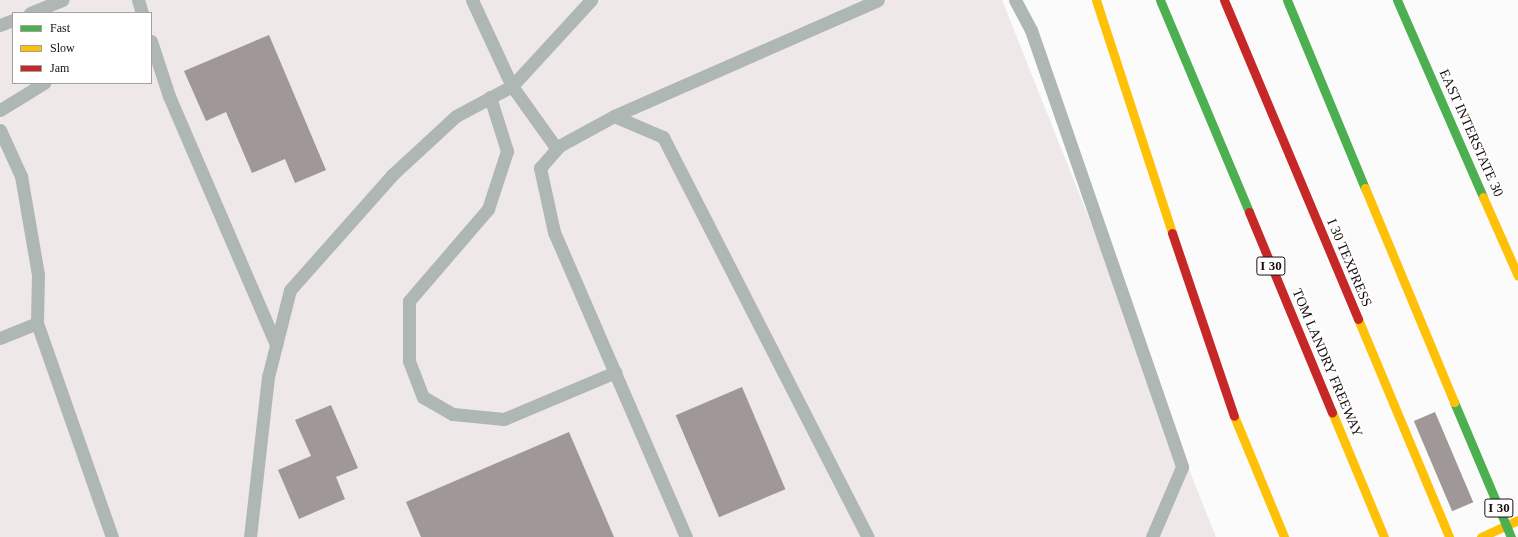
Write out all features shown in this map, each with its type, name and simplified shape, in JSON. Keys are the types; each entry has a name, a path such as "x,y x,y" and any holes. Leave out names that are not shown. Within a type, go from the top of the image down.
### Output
{"main road":[{"path":"1096,0 1219,378 1284,537"},
{"name":"TOM LANDRY FREEWAY","path":"1160,0 1384,535"},
{"name":"I 30 TEXPRESS","path":"1224,0 1449,537"},
{"name":"I 30","path":"1287,0 1511,537"},
{"name":"EAST INTERSTATE 30","path":"1397,0 1518,276"},
{"path":"1481,537 1518,520"}],"lane":[{"path":"32,12 62,0"},
{"path":"138,0 142,12"},
{"path":"472,0 512,86 557,149"},
{"path":"250,537 268,377 290,290 392,175 456,116 512,86 591,0"},
{"path":"686,537 554,232 540,168 557,149 614,116 878,0"},
{"path":"1015,0 1031,30 1182,466 1152,537"},
{"path":"0,26 12,20"},
{"path":"152,46 169,96 276,345"},
{"path":"0,110 42,84"},
{"path":"490,97 507,151 488,209 409,301 409,361 423,398 453,414 504,419 615,372"},
{"path":"614,116 663,137 868,537"},
{"path":"0,130 21,176 38,274 37,323 112,537"},
{"path":"0,338 37,323"}],"shaded area":[{"path":"0,0 1002,0 1216,537 0,537"}],"building":[{"path":"269,35 326,170 295,183 285,159 252,173 226,112 206,121 184,71"},
{"path":"742,387 785,489 719,517 676,415"},
{"path":"331,405 358,468 336,477 345,499 299,519 278,470 311,456 295,420"},
{"path":"1435,412 1473,502 1452,511 1414,421"},
{"path":"569,432 614,537 421,537 406,502"}],"traffic: fast":[{"path":"1160,0 1249,212"},
{"path":"1287,0 1365,188"},
{"path":"1397,0 1483,197"},
{"path":"1454,402 1487,480"},
{"path":"1487,480 1511,537"}],"traffic: slow":[{"path":"1096,0 1172,233"},
{"path":"1365,188 1454,402"},
{"path":"1483,197 1518,276"},
{"path":"1358,319 1449,537"},
{"path":"1332,412 1384,537"},
{"path":"1234,416 1284,537"},
{"path":"1481,537 1518,520"}],"traffic: jam":[{"path":"1224,0 1358,319"},
{"path":"1249,212 1332,412"},
{"path":"1172,233 1234,416"}]}
